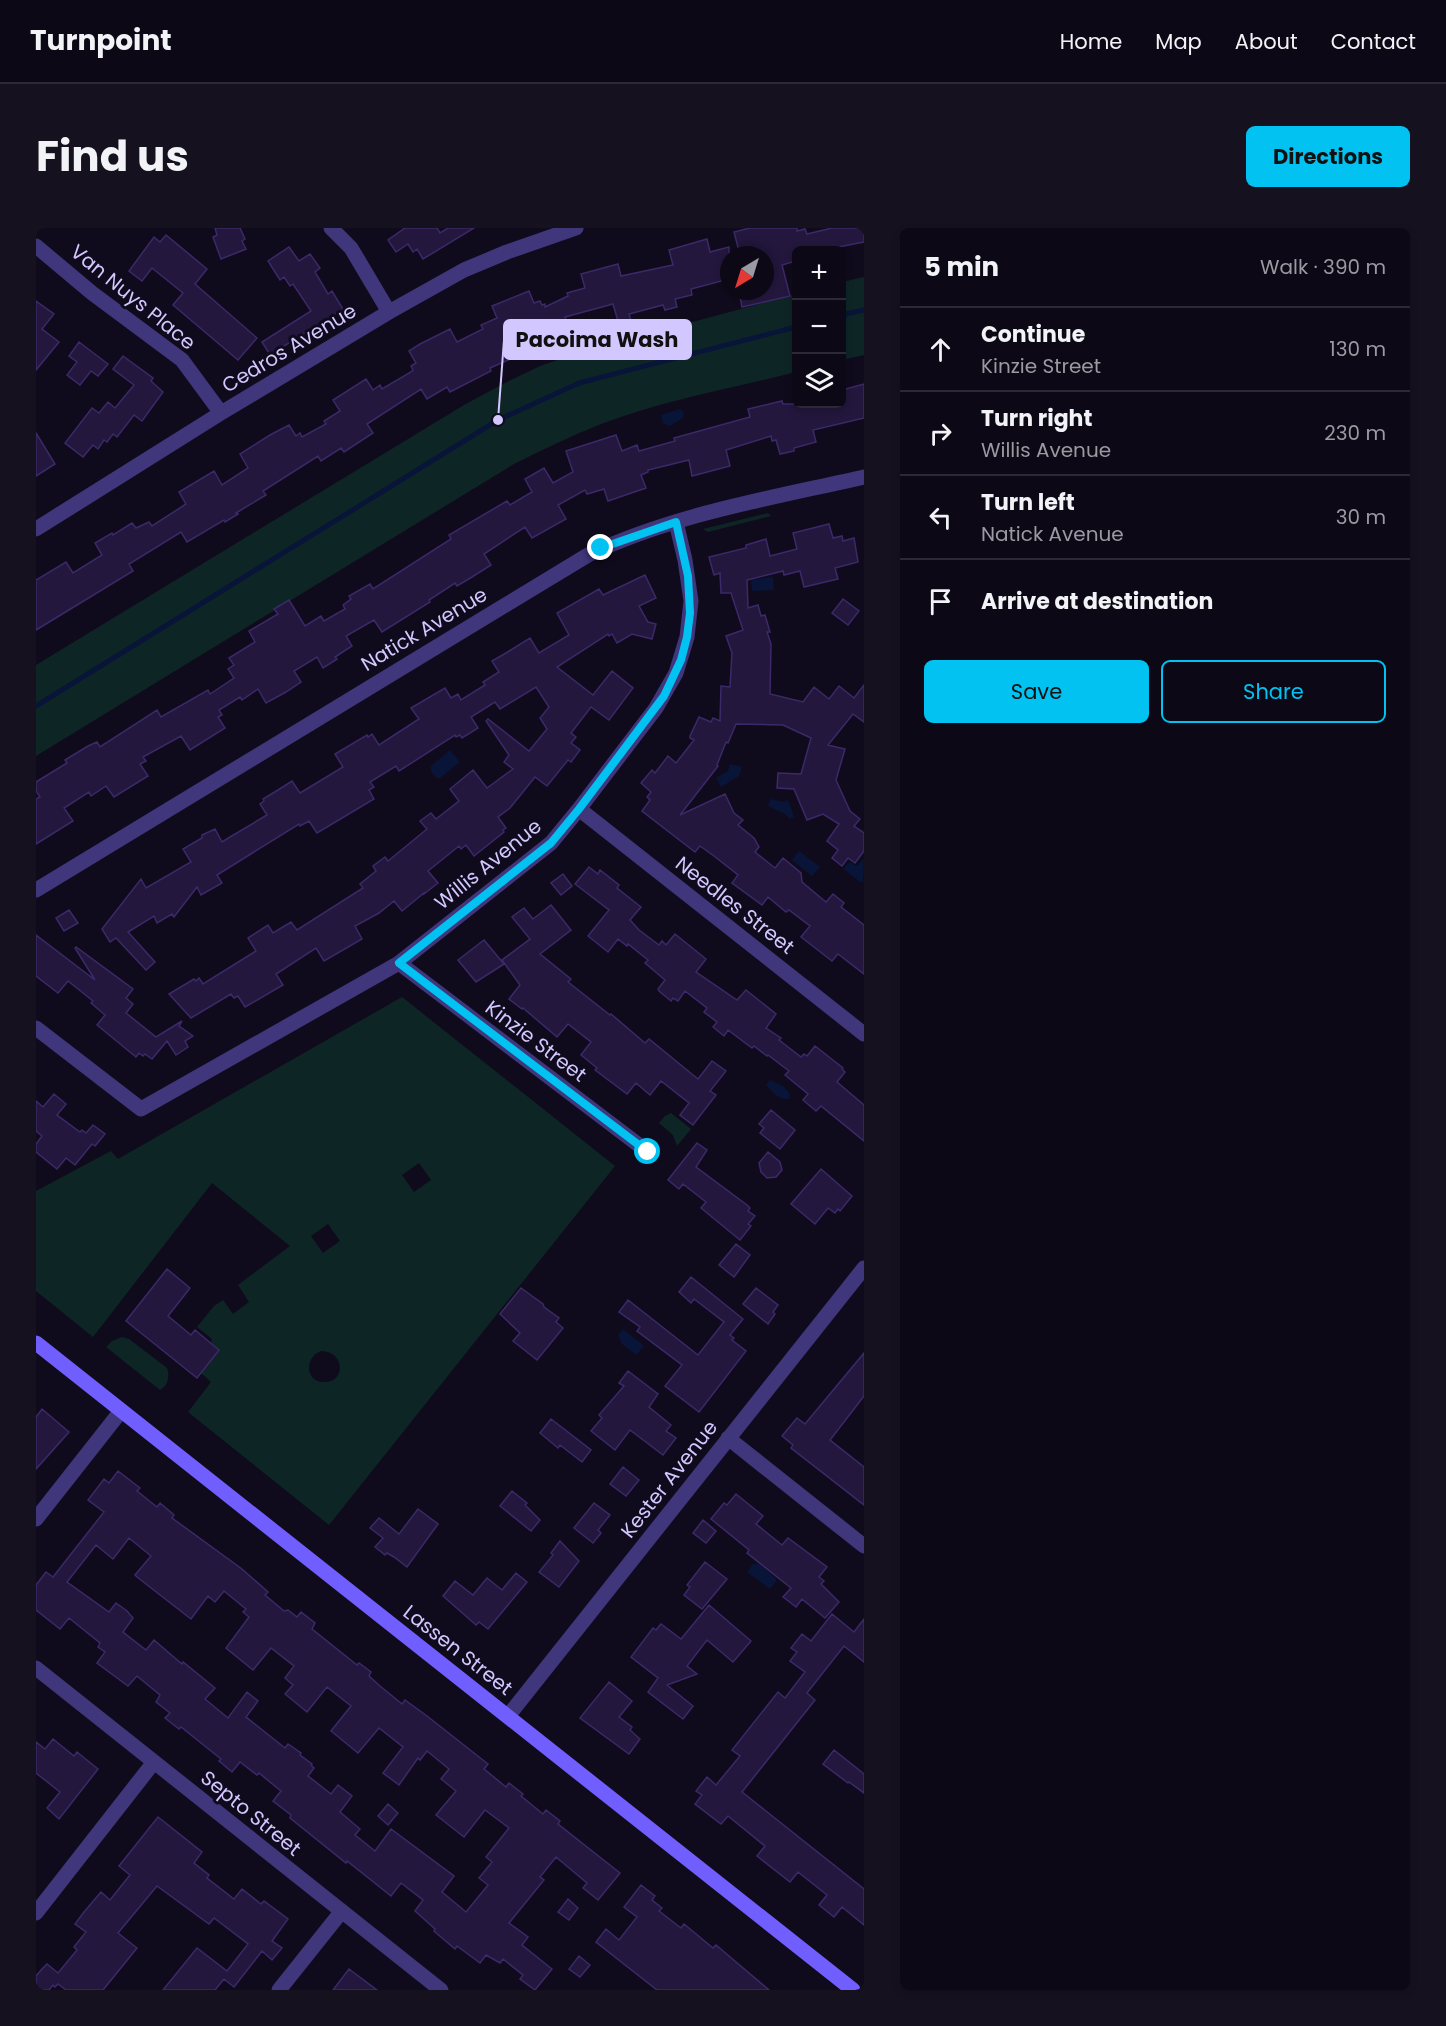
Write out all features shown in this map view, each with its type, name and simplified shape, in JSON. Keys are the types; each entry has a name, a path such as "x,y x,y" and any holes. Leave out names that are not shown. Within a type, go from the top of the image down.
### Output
{"main road":[{"name":"Lassen Street","path":"36,1343 853,1990"}],"street":[{"path":"331,228 351,248 389,312"},
{"name":"Cedros Avenue","path":"36,529 221,413 389,312 464,270 576,228"},
{"name":"Van Nuys Place","path":"36,246 92,293 182,360 221,413"},
{"name":"Natick Avenue","path":"36,890 575,561 623,539 676,522 864,477"},
{"name":"Willis Avenue","path":"36,1028 141,1109 399,963 551,843 656,708 671,684 681,660 689,625 691,601 686,560 676,522"},
{"name":"Needles Street","path":"579,809 864,1034"},
{"name":"Kinzie Street","path":"399,963 648,1152"},
{"name":"Kester Avenue","path":"508,1716 864,1268"},
{"path":"36,1519 121,1411"},
{"path":"728,1438 864,1546"},
{"name":"Septo Street","path":"36,1668 441,1990"},
{"path":"36,1913 154,1762"},
{"path":"279,1990 342,1911"}],"green space":[{"path":"864,277 864,355 846,359 846,300 846,281"},
{"path":"792,295 792,373 674,401 625,416 579,433 514,464 36,756 36,665 464,405 503,384 540,366 581,352"},
{"path":"768,513 771,516 708,532 703,529"},
{"path":"402,997 615,1166 329,1525 188,1412 211,1382 201,1373 219,1350 211,1342 212,1339 197,1327 214,1306 223,1300 233,1314 249,1302 238,1285 290,1246 212,1183 93,1337 36,1291 36,1191 111,1151 118,1159","holes":["419,1163 431,1180 414,1192 402,1175","328,1224 340,1241 323,1253 311,1236","321,1351 335,1356 340,1366 337,1377 332,1381 318,1381 310,1374 310,1364 315,1354"]},
{"path":"671,1113 691,1129 677,1146 673,1135 659,1123"},
{"path":"122,1337 129,1339 167,1368 168,1380 163,1388 160,1390 106,1347 112,1341"}],"water":[{"path":"680,409 684,413 683,418 670,426 663,423 661,415"},
{"path":"771,577 774,590 752,591 751,580"},
{"path":"450,750 460,762 440,778 436,778 431,771 431,766"},
{"path":"730,764 742,767 739,776 721,787 716,778 728,771"},
{"path":"771,799 784,802 788,800 794,817 789,819 785,814 770,807 768,805"},
{"path":"799,851 820,867 812,876 792,860"},
{"path":"863,859 863,882 844,869 849,862 857,866"},
{"path":"770,1080 783,1086 790,1094 789,1099 773,1093 766,1085"},
{"path":"623,1329 644,1346 636,1355 622,1344 618,1335"},
{"path":"754,1563 756,1565 758,1563 777,1580 770,1589 747,1572"}],"building":[{"path":"215,228 240,228 246,249 221,259 213,237 217,235"},
{"path":"405,228 437,228 440,233 448,228 474,228 423,259 417,249 413,252 408,244 396,252 388,240"},
{"path":"750,228 797,228 797,231 805,229 807,234 832,228 864,228 864,242 844,246 792,246 792,262 782,265 790,296 774,300 774,246 738,246 734,232"},
{"path":"166,235 207,269 195,284 257,338 238,360 173,305 183,293 152,268 142,281 129,271 154,237 160,242"},
{"path":"707,239 710,252 720,249 720,281 691,289 692,295 675,299 677,307 665,310 663,305 629,314 632,324 620,328 613,304 565,317 567,323 563,324 570,338 547,348 545,344 490,368 491,371 450,392 447,387 427,399 421,389 367,424 373,433 344,452 341,448 321,461 318,456 263,491 266,495 236,513 238,514 187,542 181,532 129,564 133,571 36,630 36,580 66,562 73,573 102,555 95,543 132,523 136,528 149,522 152,526 186,504 179,492 214,471 222,485 248,468 240,454 270,435 289,425 296,436 300,433 302,437 326,424 324,421 340,411 333,400 366,379 373,390 380,385 382,389 411,372 413,370 411,366 416,363 409,351 420,344 450,329 457,342 483,329 481,325 497,318 492,306 529,291 534,303 540,301 542,305 545,304 545,307 568,296 567,293 585,288 581,274 618,264 621,276 673,265 669,250"},
{"path":"289,247 299,261 310,254 320,268 315,272 328,294 332,291 343,309 270,355 262,342 311,311 293,284 290,286 284,277 280,280 268,261"},
{"path":"741,300 773,300 742,307"},
{"path":"36,301 54,314 42,329 59,342 36,370"},
{"path":"79,342 108,364 98,376 91,371 80,385 67,375 77,362 69,356"},
{"path":"123,356 153,378 151,381 163,392 142,421 134,415 117,437 113,434 107,442 104,440 98,449 93,445 83,457 65,443 92,408 99,413 108,402 115,408 134,385 113,369"},
{"path":"864,384 864,418 813,430 816,442 794,448 794,451 780,454 776,440 772,441 771,436 726,450 730,466 692,476 689,460 648,470 641,475 646,488 608,501 604,489 587,494 585,490 558,505 566,519 532,538 525,527 484,554 491,565 457,586 455,583 429,600 430,602 382,632 374,620 346,636 352,646 335,657 337,659 323,668 317,657 294,671 301,682 266,703 258,689 242,700 240,697 219,710 222,715 218,717 225,728 190,750 181,736 143,757 146,761 140,764 148,776 114,797 106,786 91,796 89,792 64,808 73,821 36,844 36,799 40,797 36,791 36,782 67,763 65,760 88,746 97,742 100,747 157,710 161,717 208,690 210,694 234,678 228,669 234,665 229,658 255,642 249,631 278,614 274,609 289,600 305,626 321,616 324,621 345,609 343,605 351,599 349,596 370,584 373,589 451,539 449,535 507,501 510,505 532,492 525,479 544,468 553,483 573,472 566,451 616,435 622,451 637,445 639,451 675,441 674,438 750,417 748,409 782,401 783,404 792,404 792,408 846,408 846,389"},
{"path":"36,433 55,464 36,476"},
{"path":"829,524 833,538 842,536 843,541 854,538 858,562 835,568 838,579 804,587 800,571 784,575 783,571 747,580 748,608 758,605 761,616 765,615 770,632 767,632 771,644 770,694 803,702 814,687 829,699 839,686 854,698 864,685 864,722 853,714 828,745 845,749 836,780 850,811 860,819 854,826 864,833 864,851 855,863 848,858 842,866 832,858 838,850 827,841 839,824 823,814 807,820 794,789 777,788 778,773 801,774 811,738 783,725 736,724 728,743 726,742 718,766 680,815 725,794 734,813 743,820 738,825 754,838 759,847 755,852 775,868 783,858 801,873 802,882 826,902 833,894 844,903 841,907 864,925 864,974 838,954 832,961 801,937 810,926 789,910 786,912 768,897 762,905 732,883 738,875 714,856 700,846 695,852 642,811 650,800 647,797 651,792 641,783 652,770 655,773 668,756 676,763 694,740 690,736 699,717 711,722 713,718 720,721 721,686 730,687 732,653 726,636 743,630 731,593 721,593 720,573 714,575 709,557 746,548 746,545 766,539 770,556 797,549 793,533"},
{"path":"645,575 656,598 639,606 648,622 656,624 652,639 632,634 617,643 612,634 609,636 608,634 557,667 593,695 612,671 633,688 609,720 591,707 571,733 576,737 571,743 580,750 571,762 568,760 547,786 535,777 510,808 498,817 506,828 504,832 474,856 466,845 461,849 459,846 428,871 438,883 402,911 394,901 379,913 355,926 362,939 324,961 316,948 276,974 283,985 245,1007 238,996 234,998 231,994 191,1018 169,994 194,979 196,981 199,978 203,984 256,951 248,938 268,925 273,933 291,922 297,930 363,888 360,884 376,871 373,866 385,857 388,861 427,829 420,821 431,813 436,819 459,801 450,789 473,770 487,788 513,769 504,762 509,755 486,721 488,719 529,751 547,729 540,718 549,707 536,687 500,709 495,702 471,717 478,728 462,738 460,735 456,737 455,735 399,771 396,766 370,782 374,787 369,790 374,799 317,833 309,821 300,826 299,824 217,875 222,883 201,895 197,887 174,917 172,914 157,923 154,916 128,932 155,962 146,970 116,938 110,942 102,929 141,879 146,888 191,862 183,849 202,838 202,835 215,829 222,842 267,815 260,804 264,801 263,799 292,781 300,793 343,767 335,754 367,735 368,737 372,734 379,745 419,719 411,708 445,688 451,698 458,694 461,700 485,685 483,682 499,672 492,661 530,638 539,653 569,635 557,613 599,589 603,595"},
{"path":"843,599 859,611 848,625 832,613"},
{"path":"589,867 598,874 600,870 619,885 617,888 641,907 630,920 639,930 659,945 662,941 666,945 675,934 706,959 696,972 737,1000 746,990 776,1014 766,1028 781,1038 779,1040 801,1057 804,1054 807,1056 815,1046 843,1068 845,1072 837,1082 864,1105 864,1141 821,1106 816,1111 803,1100 808,1094 785,1075 789,1071 768,1055 754,1046 752,1048 728,1030 724,1036 713,1027 717,1022 704,1012 707,1008 685,991 678,1001 673,998 671,1001 659,991 658,989 665,980 645,963 648,960 628,944 627,946 618,939 608,952 588,936 609,910 575,884"},
{"path":"563,874 572,886 561,895 551,883"},
{"path":"551,905 571,930 540,954 571,979 568,982 645,1043 649,1039 698,1079 712,1061 726,1071 710,1091 716,1095 693,1125 680,1115 689,1103 661,1081 650,1095 636,1083 627,1094 595,1070 597,1068 581,1055 591,1042 568,1024 557,1037 509,999 520,985 502,960 530,939 512,917 524,908 533,919"},
{"path":"69,910 78,923 64,931 56,918"},
{"path":"36,935 95,980 76,947 133,989 126,998 133,1004 126,1013 156,1037 182,1021 179,1026 193,1036 185,1041 188,1047 176,1055 167,1041 152,1059 139,1053 136,1057 97,1025 105,1015 91,1003 93,1001 68,981 58,993 36,976"},
{"path":"484,940 504,964 476,982 458,960"},
{"path":"54,1094 66,1104 57,1115 80,1132 82,1130 86,1133 93,1125 105,1134 95,1146 92,1144 75,1165 66,1158 57,1169 36,1152 36,1144 42,1136 36,1131 36,1101 43,1107"},
{"path":"771,1110 795,1130 780,1149 760,1133 764,1128 759,1124"},
{"path":"697,1143 707,1150 696,1167 747,1205 750,1208 748,1211 755,1216 748,1224 751,1226 740,1240 701,1208 706,1202 683,1184 679,1189 668,1180"},
{"path":"768,1152 780,1162 782,1170 776,1177 767,1178 761,1172 759,1163"},
{"path":"821,1169 852,1196 840,1211 838,1209 835,1213 828,1208 815,1224 791,1204"},
{"path":"736,1244 750,1255 734,1277 719,1265"},
{"path":"167,1269 190,1288 168,1316 191,1335 195,1330 219,1350 197,1378 126,1321"},
{"path":"691,1277 743,1319 730,1335 734,1338 732,1340 746,1351 699,1412 665,1386 682,1365 637,1331 640,1327 619,1312 628,1300 698,1355 724,1322 694,1299 691,1303 679,1292"},
{"path":"521,1288 559,1318 556,1322 563,1328 537,1360 513,1341 520,1333 500,1314"},
{"path":"756,1288 778,1305 768,1324 743,1304"},
{"path":"864,1353 864,1396 830,1440 864,1467 864,1505 791,1448 793,1445 782,1436 797,1418 805,1424"},
{"path":"628,1371 658,1394 649,1407 671,1425 666,1431 676,1438 663,1455 630,1430 615,1450 591,1431 602,1418 599,1415 624,1386 619,1383"},
{"path":"42,1409 69,1432 36,1469 36,1417"},
{"path":"551,1419 591,1450 582,1462 560,1445 558,1448 540,1433"},
{"path":"623,1467 639,1480 626,1496 610,1484"},
{"path":"118,1471 140,1488 137,1491 157,1507 160,1503 174,1515 172,1518 242,1569 268,1592 265,1595 284,1611 288,1610 297,1617 301,1612 315,1623 312,1629 357,1665 359,1663 371,1672 369,1676 402,1704 405,1700 427,1716 488,1764 484,1769 506,1787 509,1783 543,1814 546,1810 560,1821 558,1824 620,1873 598,1900 583,1888 587,1883 556,1857 540,1877 544,1880 509,1923 528,1937 522,1945 552,1969 535,1990 520,1979 523,1975 503,1959 500,1963 486,1955 480,1963 457,1946 455,1949 415,1911 423,1900 401,1883 391,1896 347,1861 346,1863 290,1818 291,1815 273,1801 281,1791 259,1773 257,1775 240,1762 232,1772 219,1761 221,1759 181,1727 179,1729 165,1718 170,1713 156,1702 160,1695 137,1676 128,1686 97,1663 105,1652 98,1647 100,1643 69,1618 60,1629 36,1610 36,1585 46,1572 53,1577 104,1512 88,1500 104,1479 109,1483","holes":["129,1538 151,1556 135,1575 191,1619 208,1596 215,1602 224,1591 246,1609 243,1612 249,1617 226,1648 253,1670 271,1648 294,1666 285,1678 293,1685 285,1694 307,1712 327,1687 351,1706 331,1731 358,1753 379,1728 403,1747 383,1773 399,1785 418,1758 420,1760 427,1751 449,1769 441,1779 456,1791 436,1815 464,1837 485,1810 509,1828 486,1857 492,1862 479,1878 488,1885 466,1912 442,1892 454,1876 391,1829 375,1851 355,1835 360,1829 340,1812 352,1796 338,1785 331,1794 308,1776 314,1768 300,1755 301,1753 288,1744 285,1748 246,1717 258,1701 247,1692 228,1718 205,1699 215,1688 154,1640 146,1650 123,1632 133,1618 127,1611 116,1603 109,1612 67,1582 96,1545 113,1559"]},
{"path":"512,1491 527,1503 525,1505 540,1520 531,1531 500,1506"},
{"path":"736,1494 763,1516 756,1524 782,1545 788,1538 827,1567 819,1577 824,1581 821,1584 839,1602 825,1618 802,1599 796,1607 783,1597 791,1588 747,1553 749,1550 711,1519 724,1503 727,1505"},
{"path":"594,1503 610,1515 598,1530 601,1533 593,1543 574,1528"},
{"path":"418,1509 438,1524 407,1567 375,1547 383,1538 370,1528 379,1518 399,1534"},
{"path":"703,1520 716,1531 706,1543 693,1533"},
{"path":"560,1541 579,1561 559,1587 539,1572 553,1555 551,1553"},
{"path":"705,1562 727,1579 702,1609 684,1595 690,1587 687,1585"},
{"path":"516,1573 527,1582 488,1629 479,1622 476,1625 443,1596 455,1581 473,1595 487,1578 502,1590"},
{"path":"709,1605 751,1641 733,1662 707,1640 687,1666 697,1674 667,1685 693,1706 683,1719 648,1692 658,1678 631,1657 653,1628 656,1630 661,1624 681,1639"},
{"path":"832,1614 854,1632 864,1619 864,1662 844,1646 807,1693 815,1700 742,1792 864,1889 864,1925 842,1907 834,1917 819,1905 827,1895 798,1872 790,1882 757,1856 765,1846 728,1816 721,1824 695,1804 702,1795 696,1791 707,1777 716,1785 740,1756 732,1750 778,1692 785,1698 805,1672 790,1661 797,1652 791,1648 802,1634 811,1641"},
{"path":"609,1682 632,1701 619,1717 632,1727 630,1730 640,1739 629,1754 580,1718"},
{"path":"53,1739 74,1756 77,1752 98,1769 59,1819 47,1808 60,1792 36,1773 36,1742 45,1749"},
{"path":"834,1750 864,1774 864,1793 823,1764"},
{"path":"388,1804 398,1813 388,1825 378,1816"},
{"path":"158,1817 202,1852 194,1863 209,1875 207,1878 234,1899 242,1889 261,1904 264,1901 288,1919 272,1941 282,1948 272,1960 262,1951 234,1987 224,1979 215,1990 163,1990 197,1948 227,1971 248,1944 214,1918 209,1924 157,1886 118,1933 137,1948 103,1990 66,1990 58,1984 55,1987 53,1985 49,1990 36,1990 36,1976 47,1964 58,1973 77,1950 74,1947 86,1932 75,1924 84,1912 101,1892 110,1900 130,1875 119,1866"},
{"path":"641,1885 655,1896 652,1900 662,1908 659,1911 681,1928 684,1924 713,1948 716,1945 769,1990 657,1990 596,1942 606,1929 619,1940 637,1917 624,1907"},
{"path":"568,1899 578,1908 569,1920 558,1912"},
{"path":"579,1956 590,1965 580,1977 569,1969"},
{"path":"349,1969 377,1990 333,1990"}],"waterway":[{"path":"846,314 864,310"},
{"path":"36,706 498,420 579,383 792,328"}],"place":[{"name":"Pacoima Wash","path":"498,420"}],"route":[{"path":"601,548 676,522 686,560 691,601 687,637 676,673 656,708 551,843 399,963 648,1152"}]}
